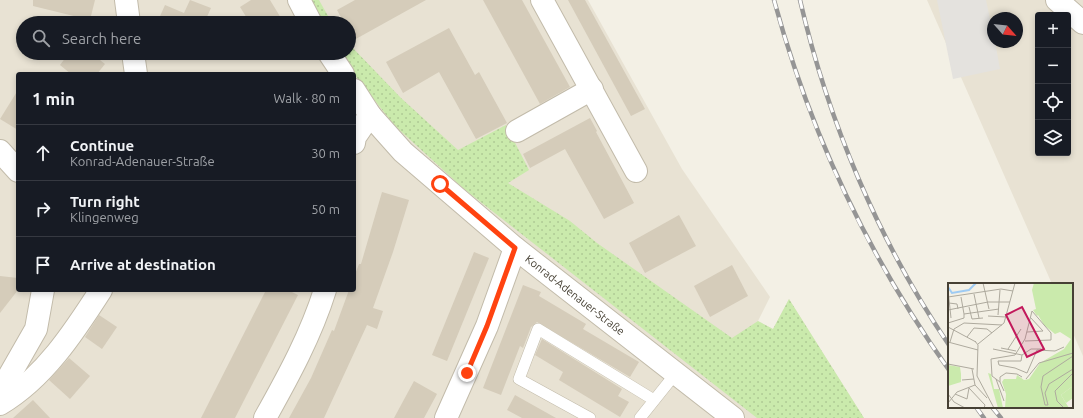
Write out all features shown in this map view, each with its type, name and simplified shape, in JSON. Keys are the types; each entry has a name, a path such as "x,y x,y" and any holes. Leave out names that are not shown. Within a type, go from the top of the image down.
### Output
{"street":[{"path":"126,0 128,16"},
{"path":"299,0 307,16"},
{"path":"542,0 636,171"},
{"path":"1058,0 1083,23"},
{"path":"134,60 136,72"},
{"path":"334,60 342,72"},
{"path":"517,131 592,89"},
{"name":"Konrad-Adenauer-Straße","path":"356,93 370,115 403,152 515,248 733,418"},
{"path":"356,136 370,115"},
{"path":"0,151 16,169"},
{"path":"446,418 487,326 515,248"},
{"path":"0,392 36,329 43,292"},
{"path":"0,404 13,396 39,374 77,327 100,292"},
{"path":"265,418 295,362 317,314 324,292"}],"lane":[{"path":"590,418 519,378 538,328 654,400"},
{"path":"640,418 676,373"}],"shaded area":[{"path":"0,0 588,0 682,169 770,297 758,321 773,329 789,299 864,418 0,418"},
{"path":"927,0 1083,0 1083,356 1073,333 1073,283 1052,283"},
{"path":"937,0 986,0 989,12 987,12 987,48 996,48 1000,69 953,79"}],"green space":[{"path":"308,0 319,0 328,16 318,16"},
{"path":"356,51 401,98 458,150 506,125 529,170 508,183 570,221 597,243 732,338 758,321 773,329 789,299 864,418 757,418 464,189 394,125 356,77 356,72 352,72 343,60 356,60"}],"building":[{"path":"33,0 95,0 91,16 74,16 33,6"},
{"path":"190,0 211,8 207,16 160,16 165,5 184,13"},
{"path":"251,0 270,0 280,16 246,16 240,7"},
{"path":"355,0 426,0 356,39 356,16 340,16 337,10"},
{"path":"483,0 522,0 570,87 540,104"},
{"path":"568,0 585,0 645,109 631,116"},
{"path":"449,28 475,75 479,72 507,123 476,139 439,72 403,93 386,62"},
{"path":"64,60 100,60 105,64 99,72 69,72 60,65"},
{"path":"16,93 16,129 0,119"},
{"path":"590,118 634,203 604,219 565,149 530,168 523,154"},
{"path":"382,192 409,200 393,252 373,308 383,311 377,329 367,325 324,418 289,418 311,378 332,330 334,331 348,292 356,292 356,272 359,264 361,264"},
{"path":"679,215 696,246 645,273 629,243"},
{"path":"474,252 489,258 447,361 432,355"},
{"path":"732,265 748,296 710,317 694,286"},
{"path":"0,276 16,278 16,292 0,313"},
{"path":"523,285 541,292 539,296 586,324 583,329 639,362 630,377 537,322 531,327 523,348 520,346 501,395 483,388"},
{"path":"265,292 292,292 298,295 235,418 201,418"},
{"path":"99,315 117,327 102,349 85,337"},
{"path":"542,339 622,389 618,396 629,402 620,417 559,380 563,372 535,355"},
{"path":"69,358 90,376 70,399 49,380"},
{"path":"414,381 437,394 424,418 394,418"},
{"path":"515,395 556,418 522,418 507,410"},
{"path":"33,400 50,418 13,418"}],"railway":[{"path":"774,0 806,99 824,147 845,193 868,239 893,283 948,369"},
{"path":"800,0 825,90 859,179 878,222 900,265 948,343"},
{"path":"977,408 984,418"},
{"path":"993,408 1001,418"}],"route":[{"path":"440,184 515,248 487,326 467,373"}]}
